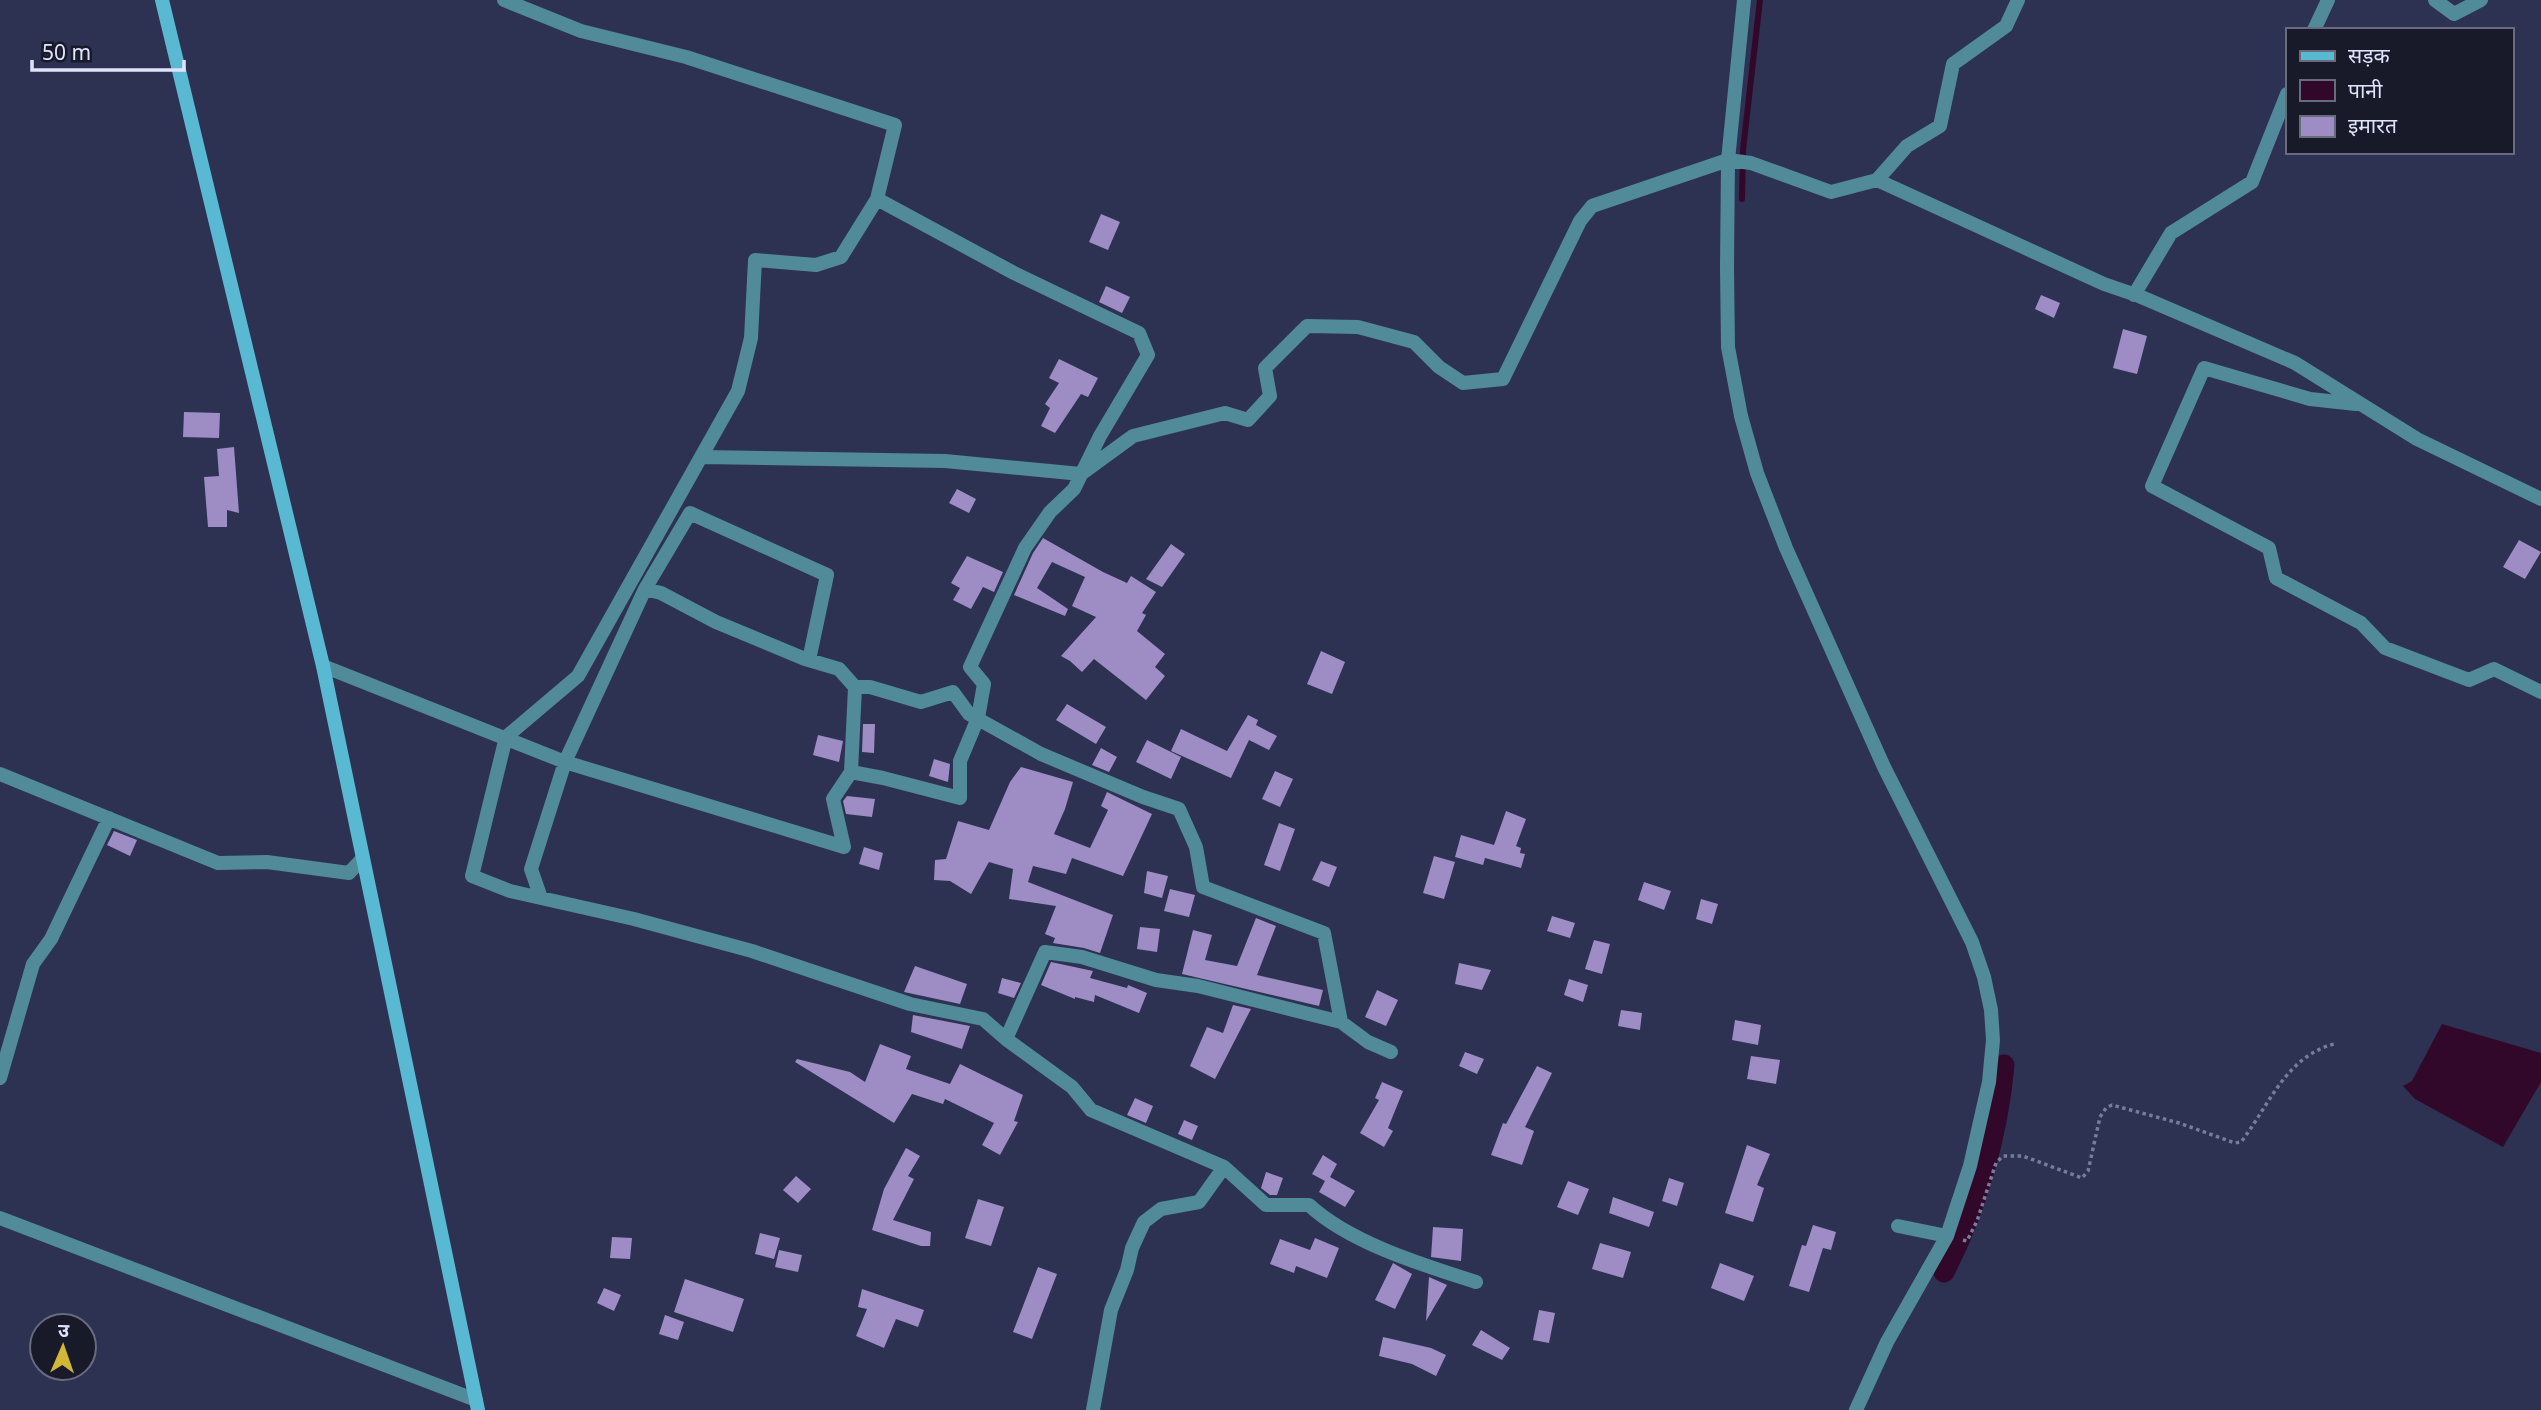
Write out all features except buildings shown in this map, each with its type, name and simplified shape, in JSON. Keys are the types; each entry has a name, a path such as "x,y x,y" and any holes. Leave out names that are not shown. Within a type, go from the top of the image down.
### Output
{"street":[{"path":"162,0 323,666 477,1405"},
{"path":"504,0 581,31 686,57 895,125 877,199 841,257 816,265 755,260 751,338 738,391 578,676 506,737 472,876 510,891 634,919 752,951 910,1004 983,1019 1072,1087 1091,1110 1224,1167 1266,1205 1308,1205 1325,1220 1410,1261 1476,1282"},
{"path":"1744,0 1731,160 1728,347 1732,381 1757,473 1786,548 1884,767 1972,942 1986,988 1993,1040 1989,1082 1970,1166 1947,1236 1887,1342 1856,1410"},
{"path":"702,457 945,461 1081,474 1133,436 1225,413 1248,420 1270,397 1265,368 1307,326 1359,327 1413,342 1439,367 1462,383 1503,379 1580,221 1592,206 1731,160 1751,163 1831,191 1877,180 1907,146 1940,126 1953,64 2006,26 2018,0"},
{"path":"2315,28 2328,0"},
{"path":"2435,0 2454,14 2481,0"},
{"path":"2134,295 2171,233 2252,182 2286,97"},
{"path":"1877,180 2104,284 2295,363 2417,439 2541,499"},
{"path":"851,772 960,798 960,761 978,718 984,684 970,667 1025,548 1051,512 1073,489 1148,355 1139,333 1014,273 877,199"},
{"path":"2361,404 2310,399 2204,368 2151,486 2269,548 2276,578 2361,623 2385,648 2469,680 2494,668 2541,692"},
{"path":"541,898 531,869 565,762 645,589 690,513 827,575 809,660"},
{"path":"323,666 565,762 844,847 833,799 851,772 855,687 839,668 809,660 716,622 660,593 645,589"},
{"path":"855,687 870,687 921,702 953,692 969,714 1041,754 1143,797 1179,809 1196,847 1203,887 1324,933 1341,1022"},
{"path":"0,774 218,863 267,862 349,873 363,858"},
{"path":"0,1078 33,964 51,939 109,818"},
{"path":"1006,1039 1045,953 1082,957 1156,980 1198,986 1341,1022 1368,1042 1391,1052"},
{"path":"1093,1410 1111,1310 1127,1270 1132,1248 1144,1222 1161,1209 1199,1202 1224,1167"},
{"path":"0,1218 477,1405"},
{"path":"1898,1226 1947,1236"}],"path":[{"path":"1967,1241 1977,1221 1996,1163 2003,1156 2023,1156 2081,1178 2088,1171 2102,1112 2112,1105 2179,1123 2235,1143 2241,1142 2284,1077 2297,1063 2308,1054 2334,1044"}],"water":[{"path":"2442,1024 2541,1053 2541,1082 2503,1147 2415,1099 2403,1086 2412,1081"}],"waterway":[{"path":"1742,199 1743,150 1760,0"},
{"path":"1944,1272 1966,1224 1984,1172 1997,1118 2004,1065"}]}
